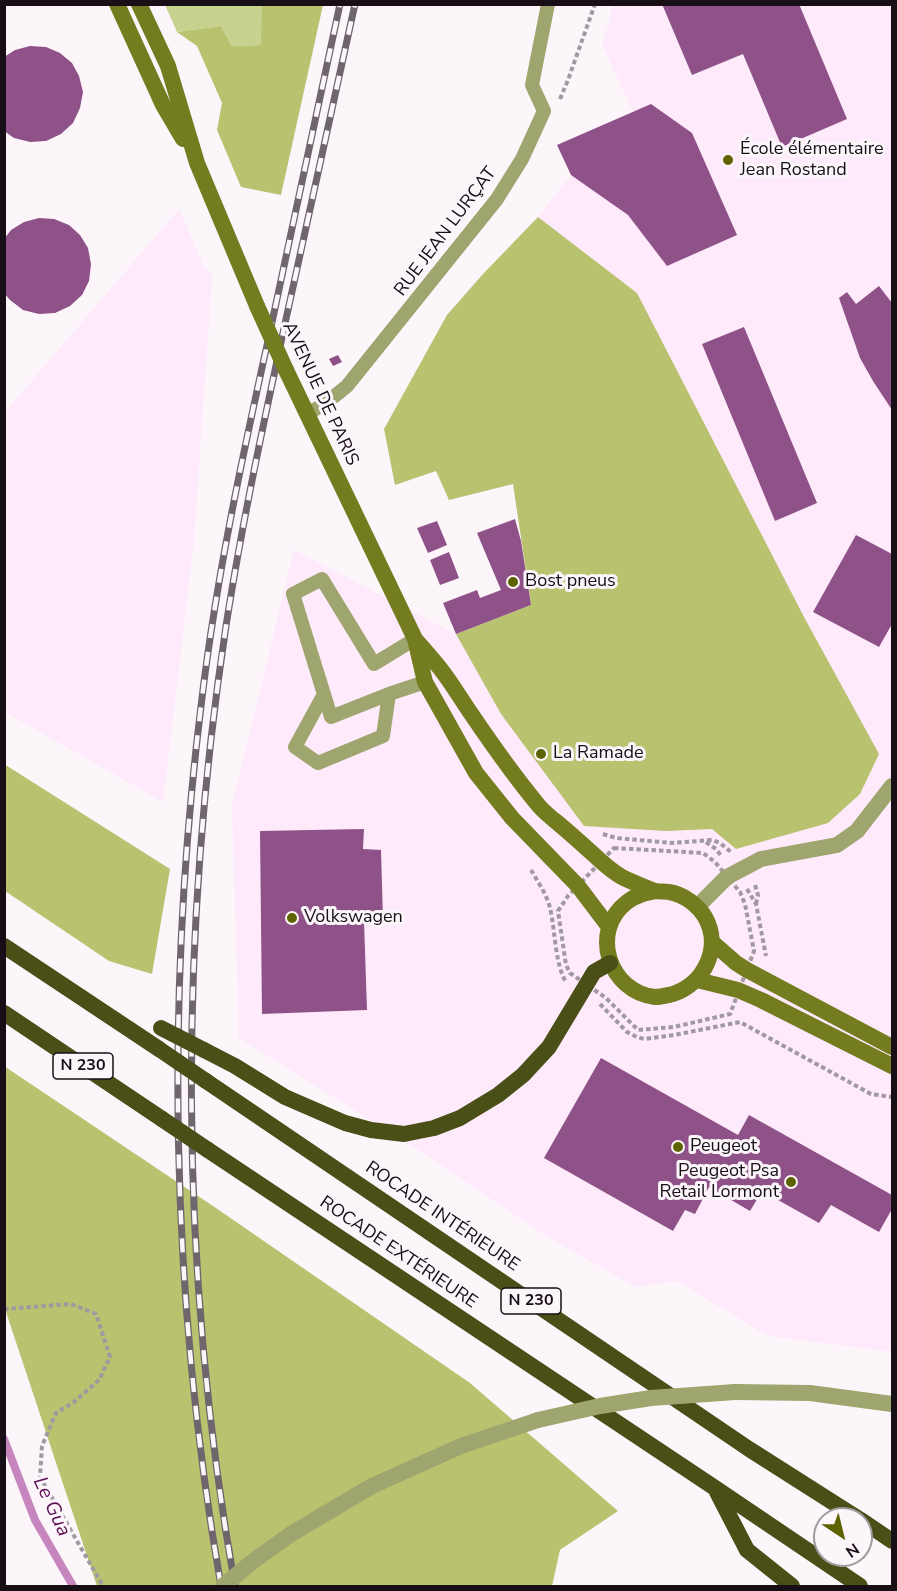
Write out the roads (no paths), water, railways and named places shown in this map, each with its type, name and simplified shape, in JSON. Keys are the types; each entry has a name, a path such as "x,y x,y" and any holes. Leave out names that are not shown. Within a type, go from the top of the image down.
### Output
{"highway":[{"name":"ROCADE INTÉRIEURE","path":"4,946 749,1449 840,1507"},
{"path":"127,1029 161,1028 235,1066 285,1097 345,1123 371,1130 404,1134 434,1128 460,1118 498,1095 523,1075 549,1047 594,972 610,963"},
{"name":"ROCADE EXTÉRIEURE","path":"4,1013 860,1587"},
{"path":"715,1488 747,1550 792,1587"},
{"name":"ROCADE INTÉRIEURE","path":"873,1529 892,1541"}],"main road":[{"name":"AVENUE DE PARIS","path":"117,4 163,105 197,163"},
{"name":"AVENUE DE PARIS","path":"139,4 168,66 197,163 257,306 415,639"},
{"path":"415,639 425,682 453,734 487,788 512,819 578,886 609,927"},
{"path":"415,639 439,667 500,756 541,808 623,878 656,891"},
{"path":"656,891 671,892 697,907 705,917 712,942 705,969 697,980 682,991 657,997 632,989 619,978 610,963 606,945 609,927 616,913 627,902 641,894 656,891"},
{"path":"712,942 747,970 892,1047"},
{"path":"697,980 738,990 761,1000 892,1066"}],"street":[{"path":"697,907 727,877 760,859 837,845 857,831 892,786"},
{"path":"223,1587 252,1562 291,1534 372,1486 461,1446 538,1420 600,1406 651,1398 735,1392 810,1393 862,1400 892,1407"}],"lane":[{"name":"RUE JEAN LURÇAT","path":"307,414 326,404 347,386 497,199 522,159 544,111 532,86 548,4"},
{"path":"415,639 374,664 322,579 292,594 331,717 425,682"},
{"path":"324,694 295,747 318,763 383,736 389,694"}],"waterway":[{"name":"Le Gua","path":"4,1439 35,1520 73,1586"}],"railway":[{"path":"221,1586 204,1476 191,1366 178,1143 178,1032 182,920 190,809 208,651 223,558 340,4"},
{"path":"235,1586 217,1467 203,1347 195,1227 192,1107 193,986 199,866 210,746 239,549 355,4"}],"place":[{"name":"École élémentaire Jean Rostand","path":"728,160"},
{"name":"Bost pneus","path":"513,582"},
{"name":"La Ramade","path":"541,754"},
{"name":"Volkswagen","path":"292,918"},
{"name":"Peugeot","path":"678,1147"},
{"name":"Peugeot Psa Retail Lormont","path":"791,1182"}]}
